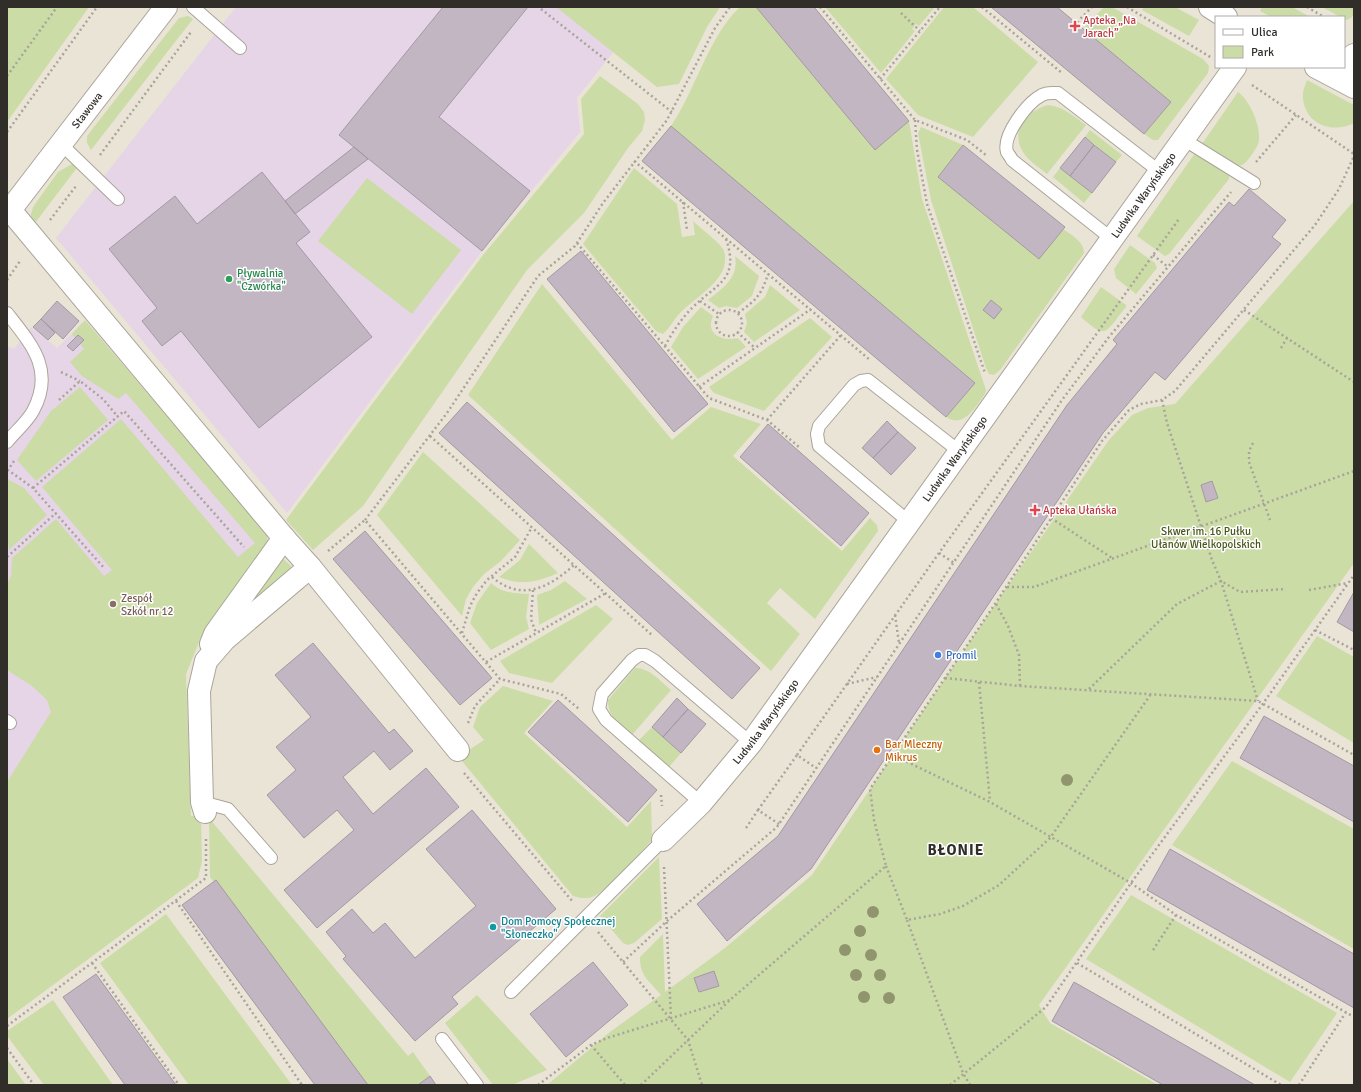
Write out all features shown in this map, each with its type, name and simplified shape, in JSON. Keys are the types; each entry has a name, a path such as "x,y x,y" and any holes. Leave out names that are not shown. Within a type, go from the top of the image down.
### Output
{"street":[{"name":"Stawowa","path":"9,212 60,143 166,7"},
{"path":"1210,7 1224,16"},
{"path":"1318,68 1347,83 1354,55"},
{"name":"Ludwika Waryńskiego","path":"663,840 701,803 751,743 1160,172 1183,139 1222,68"},
{"path":"9,212 35,239 284,538 310,567 458,750"},
{"path":"203,807 199,691 206,661 215,634 284,538"},
{"path":"206,661 225,639 310,567"}],"lane":[{"path":"193,7 240,48"},
{"path":"1112,239 1012,160 1007,152 1007,145 1012,127 1033,101 1049,92 1058,93 1160,172"},
{"path":"1183,139 1249,180"},
{"path":"60,143 118,199"},
{"path":"7,313 32,346 38,360 43,381 41,391 32,412 7,442"},
{"path":"909,522 819,446 816,434 819,426 854,385 861,381 868,380 960,452"},
{"path":"701,803 606,720 599,709 599,701 602,694 632,660 639,655 645,655 655,661 751,743"},
{"path":"203,807 228,809 271,858"},
{"path":"511,992 663,840"},
{"path":"442,1038 478,1085"}],"path":[{"path":"7,76 56,7"},
{"path":"7,132 97,7"},
{"path":"310,567 365,520 447,413 538,276 577,243 634,161 672,112 715,28 730,7"},
{"path":"820,7 915,120 971,142 989,157"},
{"path":"880,79 940,7"},
{"path":"982,7 1068,78"},
{"path":"1078,22 1092,7"},
{"path":"1127,7 1215,60"},
{"path":"1307,7 1322,16"},
{"path":"541,9 672,112"},
{"path":"900,13 920,31"},
{"path":"35,239 204,16"},
{"path":"970,1085 963,1073 886,866 874,820 870,789 996,604 1102,441 1129,410 1141,404 1162,400 1175,392 1315,225 1339,189 1354,155 1228,68"},
{"path":"623,962 779,824 1062,400 1109,337 1168,267 1249,180 1296,115"},
{"path":"915,120 917,150 927,204 986,376"},
{"path":"634,161 875,364"},
{"path":"683,202 687,230"},
{"path":"746,828 895,614 1179,219"},
{"path":"665,346 681,321 726,277 731,267 730,252 726,238"},
{"path":"577,243 708,398 767,420 803,451"},
{"path":"1153,254 1168,267"},
{"path":"738,313 756,300 763,288 768,274"},
{"path":"700,301 719,314"},
{"path":"730,310 738,313 742,321 740,329 730,336 721,333 716,326 719,314 730,310"},
{"path":"699,387 811,310"},
{"path":"1244,310 1354,382"},
{"path":"737,332 755,348"},
{"path":"767,420 841,335"},
{"path":"1281,348 1287,338"},
{"path":"55,404 80,381 103,398 118,417"},
{"path":"1162,400 1166,423 1200,526 1221,581 1258,701 1262,705 1354,755"},
{"path":"33,488 124,411 244,547"},
{"path":"430,436 658,640"},
{"path":"1253,443 1249,451 1249,462 1270,520"},
{"path":"16,457 8,470 33,488 105,570"},
{"path":"1007,587 1034,587 1354,471"},
{"path":"7,557 56,513"},
{"path":"1051,518 1112,558"},
{"path":"365,520 500,679 561,694 585,714"},
{"path":"462,634 470,606 477,593 492,576 516,557 532,527"},
{"path":"939,553 954,563"},
{"path":"492,576 502,585 515,589 533,590 546,586 574,565"},
{"path":"950,1085 1046,1007 1131,883 1262,705 1354,575"},
{"path":"1221,581 1240,592 1284,589"},
{"path":"1089,689 1177,604 1221,581"},
{"path":"1309,590 1348,583"},
{"path":"533,590 531,619 536,633"},
{"path":"486,662 606,593"},
{"path":"996,604 1008,626 1019,655 1020,686"},
{"path":"895,614 899,644"},
{"path":"1315,630 1354,650"},
{"path":"847,684 878,676"},
{"path":"945,678 1020,686 1089,689 1258,701"},
{"path":"458,750 475,706 500,679"},
{"path":"979,682 990,802"},
{"path":"907,920 940,914 962,906 1000,885 1050,838 1151,694"},
{"path":"797,755 816,768"},
{"path":"893,755 990,802 1050,838 1131,883 1176,915 1354,1017"},
{"path":"661,788 671,1018"},
{"path":"7,1026 206,878 203,807"},
{"path":"758,810 779,824"},
{"path":"641,1085 731,999 886,866"},
{"path":"176,901 302,1085"},
{"path":"1153,950 1176,915"},
{"path":"92,963 179,1085"},
{"path":"1077,963 1207,1039 1281,1085"},
{"path":"538,1085 591,1045 607,1038 731,999"},
{"path":"1299,1085 1346,1012"},
{"path":"591,1045 625,1085"},
{"path":"7,1048 34,1085"}],"shaded area":[{"path":"236,7 649,7 577,98 580,132 482,251 287,513 56,238"},
{"name":"Zespół Szkół nr 12","path":"82,323 267,540 172,668 7,935 7,346 14,349 31,327 57,348"}],"green space":[{"path":"7,7 89,7 7,122"},
{"path":"556,7 720,7 707,27 679,84 657,87"},
{"path":"740,7 756,7 875,150 909,121 922,199 986,390 985,394 973,410 964,418 952,420 946,417 975,383 671,126 680,112 711,47 729,18"},
{"path":"825,7 935,7 919,26 916,24 912,29 915,31 881,73"},
{"path":"944,7 973,7 1038,62 973,137 918,115 886,79"},
{"path":"1104,7 1112,7 1203,59 1209,66 1208,73 1158,140 1153,140 1144,134 1171,102 1083,29"},
{"path":"1144,7 1175,7 1199,20 1189,36 1142,10"},
{"path":"1262,7 1292,7 1308,16 1269,16 1260,11"},
{"path":"1322,7 1354,7 1354,14 1351,18 1346,20 1345,16 1339,16"},
{"path":"188,16 193,19 91,150 87,143 87,136 179,18"},
{"path":"600,76 638,104 644,112 645,120 642,131 628,148 584,213 527,270 363,506 313,550 286,520 483,255 584,134 581,99"},
{"path":"1307,80 1354,105 1354,123 1338,128 1322,125 1315,121 1305,108 1303,99 1303,91"},
{"path":"1238,92 1246,101 1253,113 1258,127 1259,139 1256,148 1248,160 1239,166 1236,166 1202,144"},
{"path":"1048,105 1064,110 1086,125 1047,174 1027,158 1020,147 1018,139 1022,124 1027,118 1033,112"},
{"path":"921,127 963,145 938,177 1039,258 1063,229 1082,245 1084,253 1000,370 994,375 989,374 986,368 931,200 918,133"},
{"path":"1090,130 1122,155 1116,162 1085,137"},
{"path":"1195,153 1229,175 1229,179 1169,254 1165,256 1137,236"},
{"path":"72,164 79,165 32,227 30,218 33,207 58,172"},
{"path":"634,168 677,204 682,237 695,235 693,221 715,240 724,251 725,261 723,270 718,278 680,313 663,334 657,332 583,244"},
{"path":"1060,168 1092,193 1084,203 1053,177"},
{"path":"367,178 461,250 412,314 318,241"},
{"name":"Skwer im. 16 Pułku Ułanów Wielkopolskich","path":"1354,201 1354,563 1039,1005 1050,1023 1158,1085 547,1085 610,1032 661,995 643,974 640,964 640,957 663,934 665,992 725,948 812,875 1007,587 1109,440 1132,415 1148,408 1175,404"},
{"path":"1130,245 1155,263 1157,268 1136,294 1116,278 1114,269"},
{"path":"735,256 759,276 752,296 737,308 726,306 719,308 708,300 729,282 735,270"},
{"path":"542,284 672,440 711,407 761,424 733,456 842,551 870,518 877,525 878,531 815,619 780,588 767,603 800,634 771,671 468,395"},
{"path":"770,285 800,310 754,342 744,332 747,323 745,314 765,297"},
{"path":"1101,287 1126,305 1110,327 1102,331 1096,329 1081,317"},
{"path":"701,307 713,316 711,328 716,335 726,339 738,338 746,347 698,379 671,347 683,327"},
{"path":"810,318 832,337 764,411 714,393 709,387"},
{"name":"Zespół Szkół nr 12","path":"85,320 267,534 268,545 202,635 186,674 191,816 201,816 202,861 198,878 7,1019 7,782 51,712 47,700 32,686 7,670 7,584 11,576 12,558 56,519 104,576 112,570 42,487 121,419 238,557 255,543 126,393 118,399 82,376 70,362 84,349 80,344 84,340 78,335 75,338 72,334"},
{"path":"80,387 108,420 36,481 17,460 51,411"},
{"path":"423,452 520,540 501,561 484,574 473,587 466,599 462,616 377,515"},
{"path":"7,479 24,488 47,515 9,550 7,530"},
{"path":"529,544 558,573 543,579 529,582 507,580 499,577 520,560"},
{"path":"280,556 291,566 290,570 236,619"},
{"path":"565,581 587,599 539,625 537,595 551,590"},
{"path":"491,583 504,591 529,594 526,617 529,629 491,650 470,623 477,603"},
{"path":"596,605 613,619 552,683 509,673 500,661"},
{"path":"1317,636 1354,657 1354,743 1276,696"},
{"path":"635,668 645,670 650,673 671,690 632,735 612,716 608,706 608,700"},
{"path":"503,686 553,701 524,733 627,827 651,801 652,840 607,888 592,897 582,898 573,896 462,761 463,754 484,740 473,727 480,707"},
{"path":"652,727 681,753 669,767 639,740"},
{"path":"1232,761 1354,829 1354,949 1172,845"},
{"path":"209,818 408,1056 413,1052 430,1076 418,1085 368,1085 210,877"},
{"path":"659,857 662,919 634,943 628,945 623,943 600,916"},
{"path":"1131,895 1337,1013 1290,1082 1086,959"},
{"path":"166,914 292,1085 189,1085 100,963"},
{"path":"477,995 547,1070 512,1085 493,1085 445,1023"},
{"path":"53,1000 113,1085 44,1085 7,1036 7,1031"},
{"path":"7,1059 26,1085 7,1085"}],"building":[{"path":"443,7 528,7 439,117 530,191 482,251 339,135"},
{"path":"756,7 814,7 909,121 875,150"},
{"path":"991,7 1057,7 1171,102 1144,134"},
{"path":"671,126 975,383 946,417 642,161"},
{"path":"1085,137 1094,145 1070,176 1060,168"},
{"path":"963,145 1065,227 1039,259 938,177"},
{"path":"1094,145 1116,162 1092,193 1070,176"},
{"path":"354,147 368,159 295,214 285,201"},
{"name":"Pływalnia \"Czwórka\"","path":"262,172 310,232 296,243 372,337 259,428 181,331 162,346 142,321 157,308 109,249 175,196 197,224"},
{"path":"1249,189 1286,220 1272,237 1281,244 1165,380 1155,372 1103,433 811,869 727,941 697,904 778,836 1067,405 1117,344 1113,340 1229,202 1234,206"},
{"path":"581,251 708,404 674,432 547,279"},
{"path":"991,300 1002,309 994,319 983,310"},
{"path":"57,301 79,321 63,339 41,319"},
{"path":"41,319 55,333 48,340 33,327"},
{"path":"78,335 84,340 73,351 67,346"},
{"path":"467,402 760,668 732,699 439,433"},
{"path":"887,421 898,432 873,458 862,448"},
{"path":"768,424 869,513 841,546 740,457"},
{"path":"898,432 916,448 891,475 873,458"},
{"path":"1212,481 1218,498 1206,502 1201,485"},
{"path":"365,531 492,678 460,705 333,559"},
{"path":"1354,592 1354,632 1337,622"},
{"path":"313,643 389,733 394,729 413,751 390,770 374,751 343,777 373,814 426,768 459,807 317,928 284,890 354,830 337,810 304,838 267,795 296,770 276,747 311,717 275,675"},
{"path":"677,698 688,709 663,737 652,727"},
{"path":"558,700 657,790 628,822 528,732"},
{"path":"688,709 706,724 681,753 663,737"},
{"path":"1264,716 1354,766 1354,822 1240,758"},
{"name":"Dom Pomocy Społecznej \"Słoneczko\"","path":"472,810 556,909 452,997 458,1004 415,1041 343,959 346,956 326,932 352,909 373,933 385,923 415,958 476,906 426,849"},
{"path":"1170,849 1354,954 1354,1008 1147,890"},
{"path":"216,880 368,1085 315,1085 182,905"},
{"path":"593,962 628,1005 566,1057 530,1014"},
{"path":"714,971 719,986 699,992 694,978"},
{"path":"96,974 176,1085 125,1085 63,997"},
{"path":"1074,982 1255,1085 1163,1085 1052,1021"},
{"path":"430,1076 436,1085 418,1085"}],"place":[{"name":"Apteka „Na Jarach”","path":"1075,26"},
{"name":"Pływalnia \"Czwórka\"","path":"229,279"},
{"name":"Apteka Ułańska","path":"1035,510"},
{"name":"Zespół Szkół nr 12","path":"113,604"},
{"name":"Promil","path":"938,655"},
{"name":"Bar Mleczny Mikrus","path":"877,750"},
{"name":"Dom Pomocy Społecznej \"Słoneczko\"","path":"493,927"}],"district":[{"name":"BŁONIE","path":"956,850"}]}
